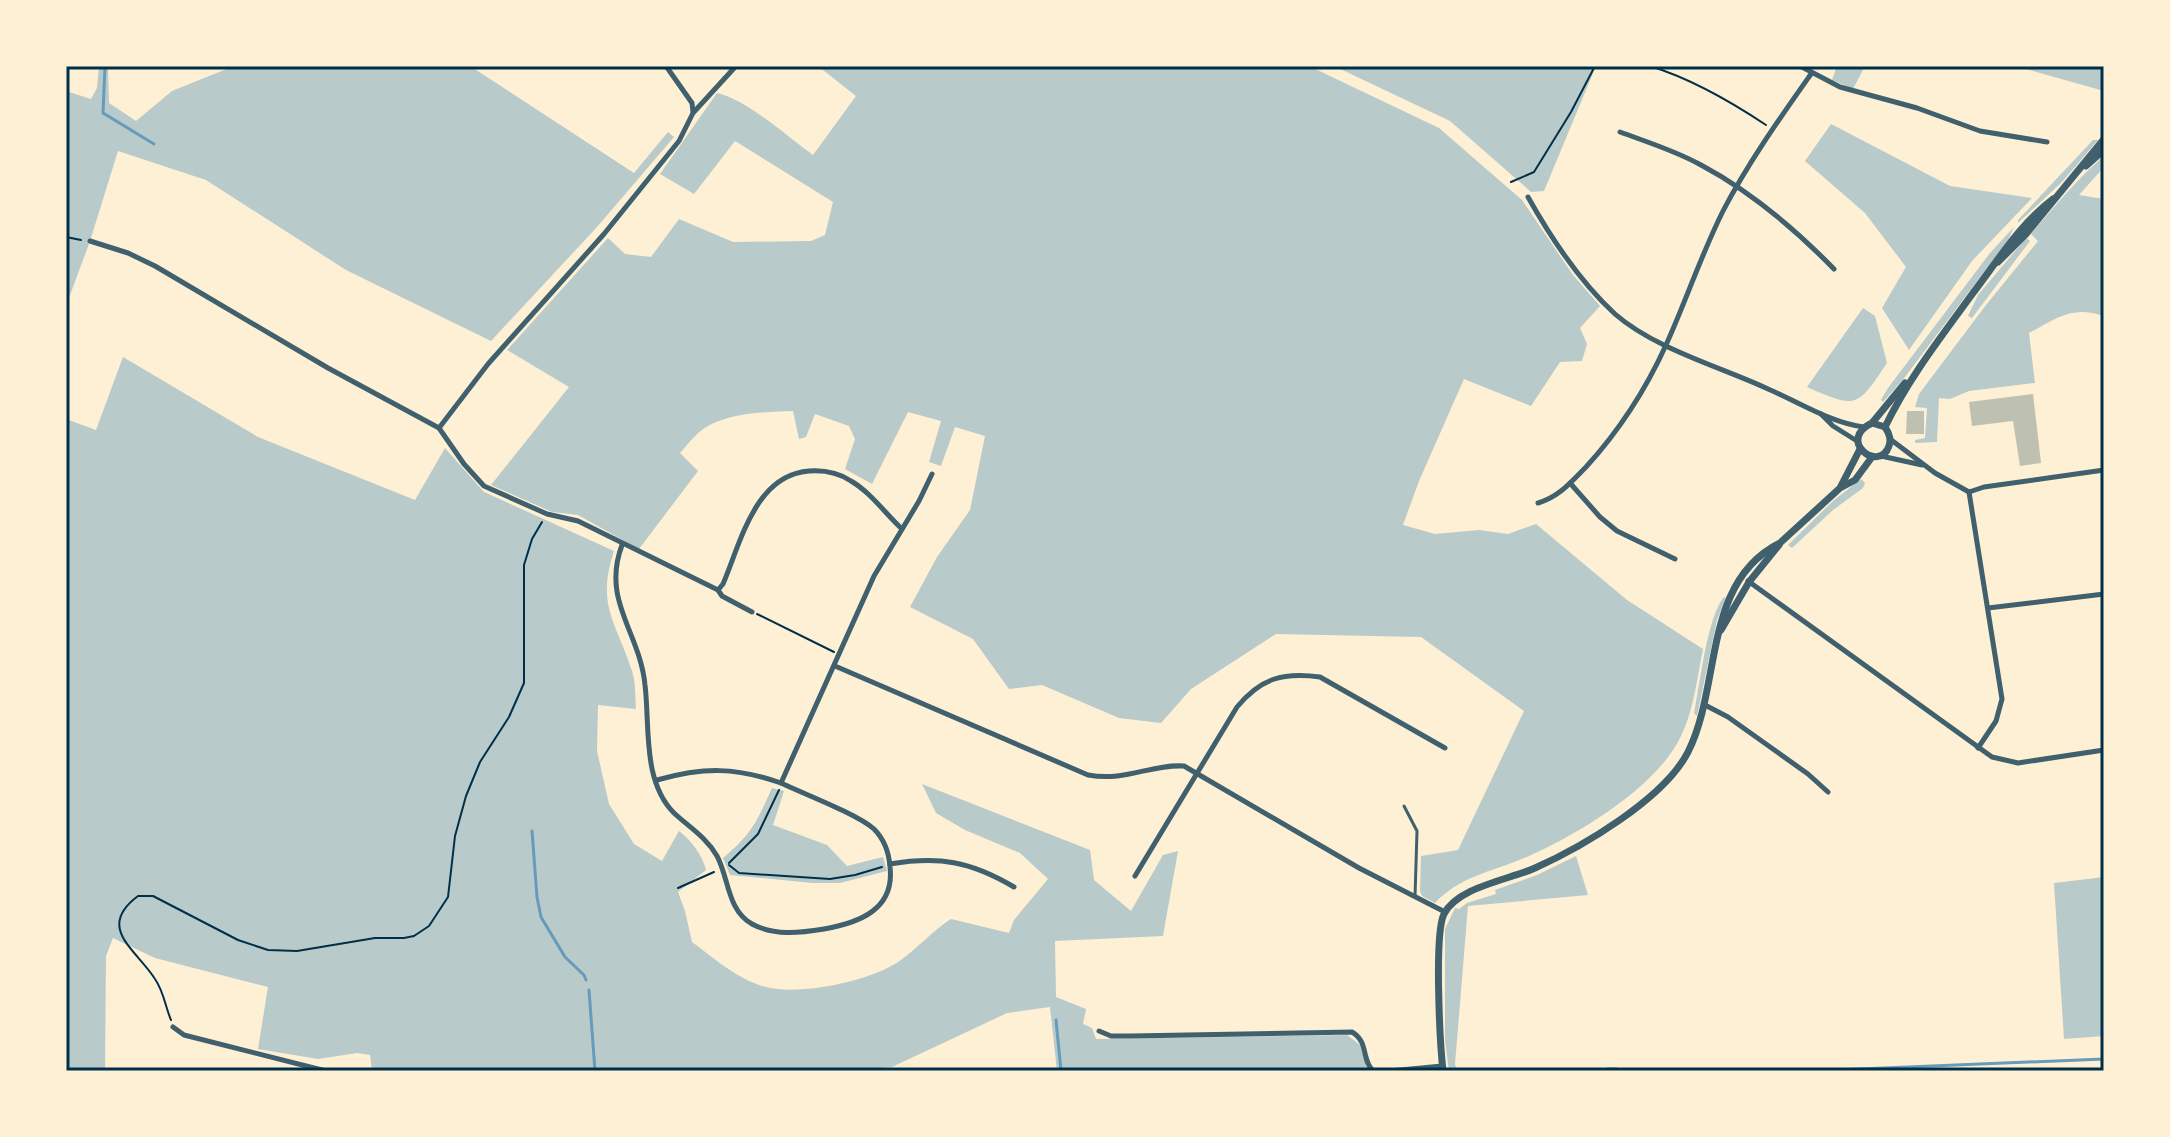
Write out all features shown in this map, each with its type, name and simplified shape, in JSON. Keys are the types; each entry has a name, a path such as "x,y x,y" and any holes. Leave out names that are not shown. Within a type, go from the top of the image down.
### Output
{"street":[{"path":"666,66 692,103 693,113"},
{"path":"439,428 488,364 604,234 679,141 693,113 736,66"},
{"path":"1800,66 1840,87 1917,108 1980,131 2047,142"},
{"path":"1538,503 1552,499 1570,483 1614,433 1654,370 1704,249 1736,187 1811,74"},
{"path":"1620,132 1699,164 1736,187 1810,244 1834,269"},
{"path":"1840,488 1868,425 1915,372 1991,269 2026,234 2104,139"},
{"path":"2072,178 2104,150"},
{"path":"1528,197 1542,222 1590,287 1615,314 1666,345 1820,413 1885,427"},
{"path":"90,241 128,253 155,266 328,368 439,428 484,486 547,514 578,521 718,590 722,596 752,612"},
{"path":"1885,427 1915,372"},
{"path":"1820,413 1876,456 1923,465"},
{"path":"1885,427 1890,439 1923,465 1969,492 1984,487 2104,470"},
{"path":"1720,632 1749,582 1780,543 1840,488 1855,480 1876,456 1889,447 1890,439"},
{"path":"718,590 761,499 774,484 790,475 823,471 849,479 901,528"},
{"path":"781,783 874,576 932,474"},
{"path":"1570,483 1617,531 1675,559"},
{"path":"1969,492 2002,699 1996,721 1978,748"},
{"path":"1390,1071 1443,1068 1440,929 1445,912 1460,896 1509,879 1564,854 1647,799 1664,785 1685,758 1696,736 1705,705 1725,606 1742,576 1768,548 1780,543"},
{"path":"622,545 615,566 616,592 645,682 647,730 657,780 674,812 705,838 719,858 732,901 745,919 766,929 798,933 847,925 865,918 885,900 890,885 890,864 886,847 872,827 781,783 750,772 695,771 657,780"},
{"path":"1742,576 1992,757 2018,763 2104,750"},
{"path":"1988,608 2104,594"},
{"path":"835,666 1088,775 1106,779 1173,765 1184,766 1322,846 1445,912"},
{"path":"1135,876 1237,707 1249,692 1276,678 1302,675 1320,677 1445,748"},
{"path":"1705,705 1728,717 1828,792"},
{"path":"890,864 921,859 945,860 979,869 1014,887"},
{"path":"173,1027 184,1035 326,1071"},
{"path":"1099,1031 1111,1036 1352,1032 1359,1036 1364,1045 1367,1065 1373,1071"}],"lane":[{"path":"1404,806 1417,831 1415,897"}],"path":[{"path":"1511,182 1534,172 1595,66"},
{"path":"1650,66 1670,72 1729,101 1774,129"},
{"path":"66,237 90,241"},
{"path":"173,1027 154,976 123,941 120,919 128,903 138,896 153,896 238,940 268,950 297,951 375,938 404,938 414,936 429,926 448,897 455,836 466,796 480,762 509,717 524,683 524,565 532,539 547,514"},
{"path":"752,612 840,655"},
{"path":"678,888 722,869 758,834 781,783"},
{"path":"728,863 739,873 830,879 890,864"}],"shaded area":[{"path":"99,66 108,66 109,103 136,121 172,91 234,66 470,66 634,173 668,132 674,137 597,227 491,341 346,270 206,180 118,151 66,306 66,91 91,99 97,88"},
{"path":"818,66 1309,66 1439,128 1522,200 1573,275 1600,306 1580,328 1587,344 1582,361 1560,362 1531,406 1464,379 1403,525 1435,534 1479,530 1508,534 1536,524 1627,600 1703,649 1689,717 1668,757 1633,793 1588,825 1542,850 1465,881 1435,903 1422,896 1420,891 1421,856 1458,850 1524,711 1421,637 1276,634 1191,689 1161,723 1119,718 1042,685 1009,689 973,639 910,607 937,557 970,510 985,436 955,427 941,466 929,462 941,421 908,412 872,484 845,469 855,439 849,426 815,414 806,437 799,439 793,411 750,414 718,421 704,428 680,453 698,471 639,549 578,515 552,512 491,485 569,387 507,350 608,238 625,254 651,257 679,219 733,242 811,241 825,235 833,202 735,141 694,194 660,174 717,93 754,111 813,155 856,96"},
{"path":"1334,66 1596,66 1544,191 1531,192 1450,121"},
{"path":"1837,66 1865,66 1853,89 1832,80"},
{"path":"2015,66 2104,66 2104,91"},
{"path":"1831,124 1950,186 2032,198 1972,261 1909,350 1882,308 1906,267 1865,213 1805,161"},
{"path":"2093,140 2098,140 2062,182 2018,223 2018,220"},
{"path":"2104,156 2104,167 2079,195 2104,199 2104,316 2083,312 2065,315 2029,333 2035,383 1969,391 1950,399 1939,398 1937,442 1915,443 1915,440 1925,438 1927,408 1915,407 1919,394 2038,241 2031,234"},
{"path":"2014,227 2008,240 1883,402 1881,400 1888,388 1990,253"},
{"path":"2026,238 2030,241 1972,318 1968,316 1978,295"},
{"path":"1863,308 1875,316 1887,363 1877,378 1862,396 1854,400 1836,399 1807,387"},
{"path":"123,357 258,437 415,500 445,448 484,492 614,551 607,586 608,600 633,676 636,709 598,705 597,751 609,804 634,844 662,861 679,831 696,849 706,870 678,892 692,942 736,974 766,987 815,988 853,981 886,969 951,919 1009,933 1014,920 1048,879 1020,853 965,830 936,813 922,784 1090,850 1094,880 1131,911 1163,855 1178,851 1163,936 1055,941 1056,997 1086,1009 1083,1024 1092,1028 1096,1039 1347,1035 1360,1045 1368,1071 1057,1071 1050,1007 1007,1013 892,1067 853,1071 372,1071 370,1055 357,1053 318,1059 258,1049 268,987 155,958 113,938 106,956 105,1071 66,1071 66,419 96,430"},
{"path":"1861,479 1865,483 1863,488 1833,510 1792,548 1788,545 1833,501"},
{"path":"1724,597 1697,716 1694,713 1709,635"},
{"path":"772,788 784,791 773,825 827,845 847,866 883,857 887,871 840,883 730,875 723,858 753,826"},
{"path":"1576,856 1588,895 1468,906 1455,1064 1457,1071 1449,1071 1445,1040 1445,929 1455,908 1496,894 1495,890 1537,875"},
{"path":"2104,877 2104,1036 2064,1039 2054,883"}],"building":[{"path":"2033,394 2041,463 2020,466 2013,421 1972,426 1969,402"},
{"path":"1907,411 1924,411 1924,434 1906,434"}],"waterway":[{"path":"105,66 103,113 154,144"},
{"path":"532,831 541,917 565,957 586,980"},
{"path":"589,990 595,1071"},
{"path":"1056,1020 1061,1071"},
{"path":"1811,1071 2104,1059"},
{"path":"1607,1069 1617,1069"}]}
